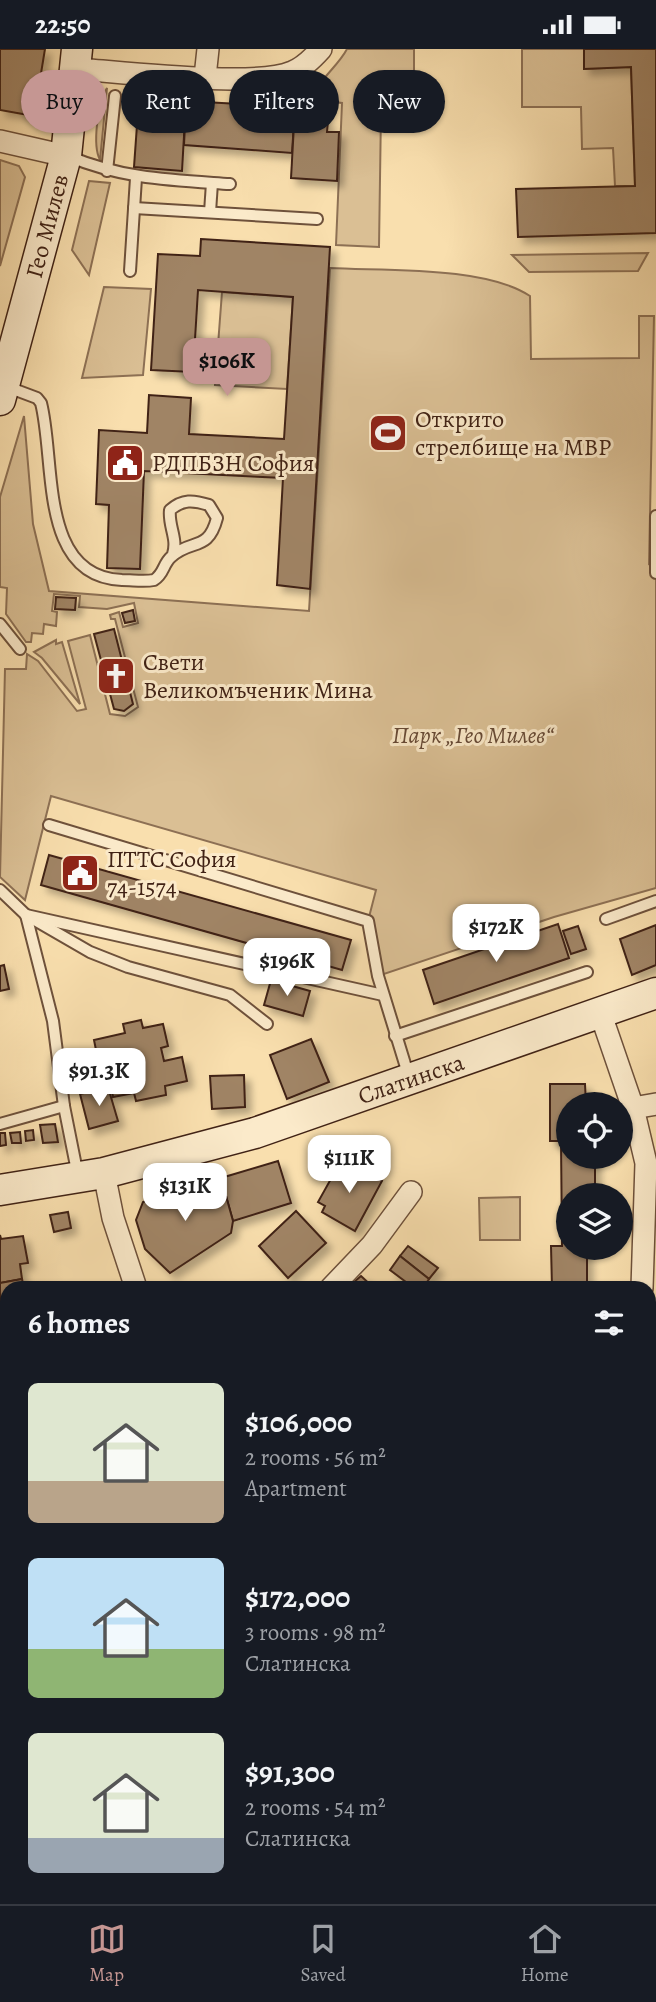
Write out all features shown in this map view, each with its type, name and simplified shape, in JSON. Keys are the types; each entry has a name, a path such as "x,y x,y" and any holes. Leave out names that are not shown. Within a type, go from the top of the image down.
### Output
{"street":[{"path":"206,70 208,49"},
{"path":"215,77 275,77 293,72 321,49"},
{"path":"77,59 155,70"},
{"name":"Гео Милев","path":"2,393 66,156 77,59"},
{"path":"0,141 66,156"},
{"name":"Слатинска","path":"0,1190 91,1175 256,1133 656,993"},
{"path":"600,1012 651,1163 643,1281"},
{"path":"634,1108 656,1104"},
{"path":"91,1175 113,1218 134,1281"},
{"path":"338,1281 372,1245 411,1192"}],"lane":[{"path":"107,171 116,96"},
{"path":"66,156 136,178 230,184"},
{"path":"130,271 136,178"},
{"path":"210,212 212,183"},
{"path":"134,208 317,219"},
{"path":"2,393 37,398 41,403 55,511 67,547 80,564 92,575 104,579 149,581 160,577 176,544 168,521 170,510 180,502 197,501 209,505 217,518 213,533 203,543 173,554"},
{"path":"656,516 656,573"},
{"path":"0,624 20,649"},
{"path":"49,825 368,921 383,995 409,1080"},
{"path":"0,890 26,915 90,952 128,967 230,995 267,1024"},
{"path":"606,919 656,901"},
{"path":"26,915 383,995"},
{"path":"26,915 54,1021 64,1106 91,1175"},
{"path":"395,1036 587,972"},
{"path":"0,1124 64,1106"}],"green space":[{"path":"347,49 414,49 414,70 353,70 353,133 381,133 379,247 336,245 342,103 339,103 339,70 331,70"},
{"path":"522,49 584,49 584,69 631,67 635,186 615,186 613,148 582,149 581,107 522,107"},
{"path":"97,133 103,133 100,160 98,153"},
{"path":"0,160 19,166 25,177 0,266"},
{"path":"89,181 110,183 89,275 72,250"},
{"path":"648,253 638,271 529,272 512,255"},
{"name":"Парк „Гео Милев“","path":"330,268 434,272 488,279 511,286 530,296 531,359 639,358 639,316 654,316 649,564 656,563 656,888 554,917 378,976 368,921 376,890 51,796 25,900 0,877 5,669 26,669 27,654 38,661 77,711 86,709 68,641 90,635 110,714 125,716 138,707 115,619 111,619 110,615 119,612 123,627 138,623 134,603 107,609 79,607 80,596 54,594 52,611 57,612 56,626 44,624 43,634 32,633 31,642 26,642 6,614 7,588 0,587 0,497 24,416 33,524 49,591 309,611"},
{"path":"104,287 151,289 143,375 82,378"},
{"path":"222,292 293,297 287,389 215,385"},
{"path":"56,640 56,644 62,642 80,704 34,652"},
{"path":"520,1197 520,1240 480,1240 479,1198"}],"building":[{"path":"0,49 45,49 42,70 21,70 21,114 0,110"},
{"path":"584,49 656,49 656,233 518,237 516,189 635,186 631,67 584,69"},
{"path":"215,103 229,103 229,133 293,133 292,153 184,145 185,133 215,133"},
{"path":"136,133 184,133 182,171 134,167"},
{"path":"294,133 339,133 337,181 291,178"},
{"path":"201,239 330,247 310,589 277,585 283,478 144,471 140,569 107,568 109,505 96,504 99,430 147,433 149,395 191,398 189,434 284,439 293,297 198,290 193,372 151,370 158,254 200,256"},
{"path":"56,597 76,598 75,610 55,609"},
{"path":"133,610 135,621 125,623 122,613"},
{"name":"Свети Великомъченик Мина","path":"114,629 133,704 124,711 114,709 94,634"},
{"path":"49,855 351,940 342,970 41,885"},
{"path":"558,924 569,958 434,1004 423,970"},
{"path":"656,925 656,965 632,975 620,939"},
{"path":"578,926 586,949 571,954 563,931"},
{"path":"4,965 9,989 0,991 0,966"},
{"path":"271,980 310,991 303,1016 264,1005"},
{"path":"141,1020 143,1028 163,1024 168,1046 161,1048 164,1061 182,1057 187,1081 165,1086 166,1095 136,1101 134,1093 113,1097 109,1076 115,1075 111,1057 98,1060 94,1040 125,1033 123,1024"},
{"path":"311,1039 329,1082 287,1099 270,1055"},
{"path":"244,1075 245,1107 212,1109 210,1076"},
{"path":"550,1084 585,1084 585,1092 556,1092 556,1141 550,1141"},
{"path":"108,1087 118,1121 89,1129 80,1094"},
{"path":"55,1124 58,1142 43,1143 40,1125"},
{"path":"33,1130 34,1140 26,1141 25,1131"},
{"path":"20,1132 21,1143 12,1143 10,1133"},
{"path":"0,1133 5,1133 6,1145 0,1146"},
{"path":"278,1161 291,1203 233,1221 221,1178"},
{"path":"349,1162 382,1181 355,1231 322,1212 325,1206 318,1202 337,1168 344,1172"},
{"path":"561,1169 595,1169 595,1183 561,1183"},
{"path":"221,1178 233,1221 231,1233 170,1273 145,1249 136,1220 143,1202"},
{"path":"296,1211 326,1243 288,1278 259,1246"},
{"path":"68,1212 71,1228 54,1232 50,1215"},
{"path":"0,1235 1,1239 23,1236 28,1263 20,1264 22,1279 0,1281"},
{"path":"408,1246 438,1268 429,1279 400,1256"},
{"path":"551,1246 556,1246 556,1260 587,1260 587,1281 552,1281"},
{"path":"400,1256 429,1279 405,1281 390,1270"}],"place":[{"name":"Открито стрелбище на МВР","path":"388,433"},
{"name":"РДПБЗН София","path":"125,463"},
{"name":"Свети Великомъченик Мина","path":"116,676"},
{"name":"ПТТС София 74-1574","path":"80,873"}]}
